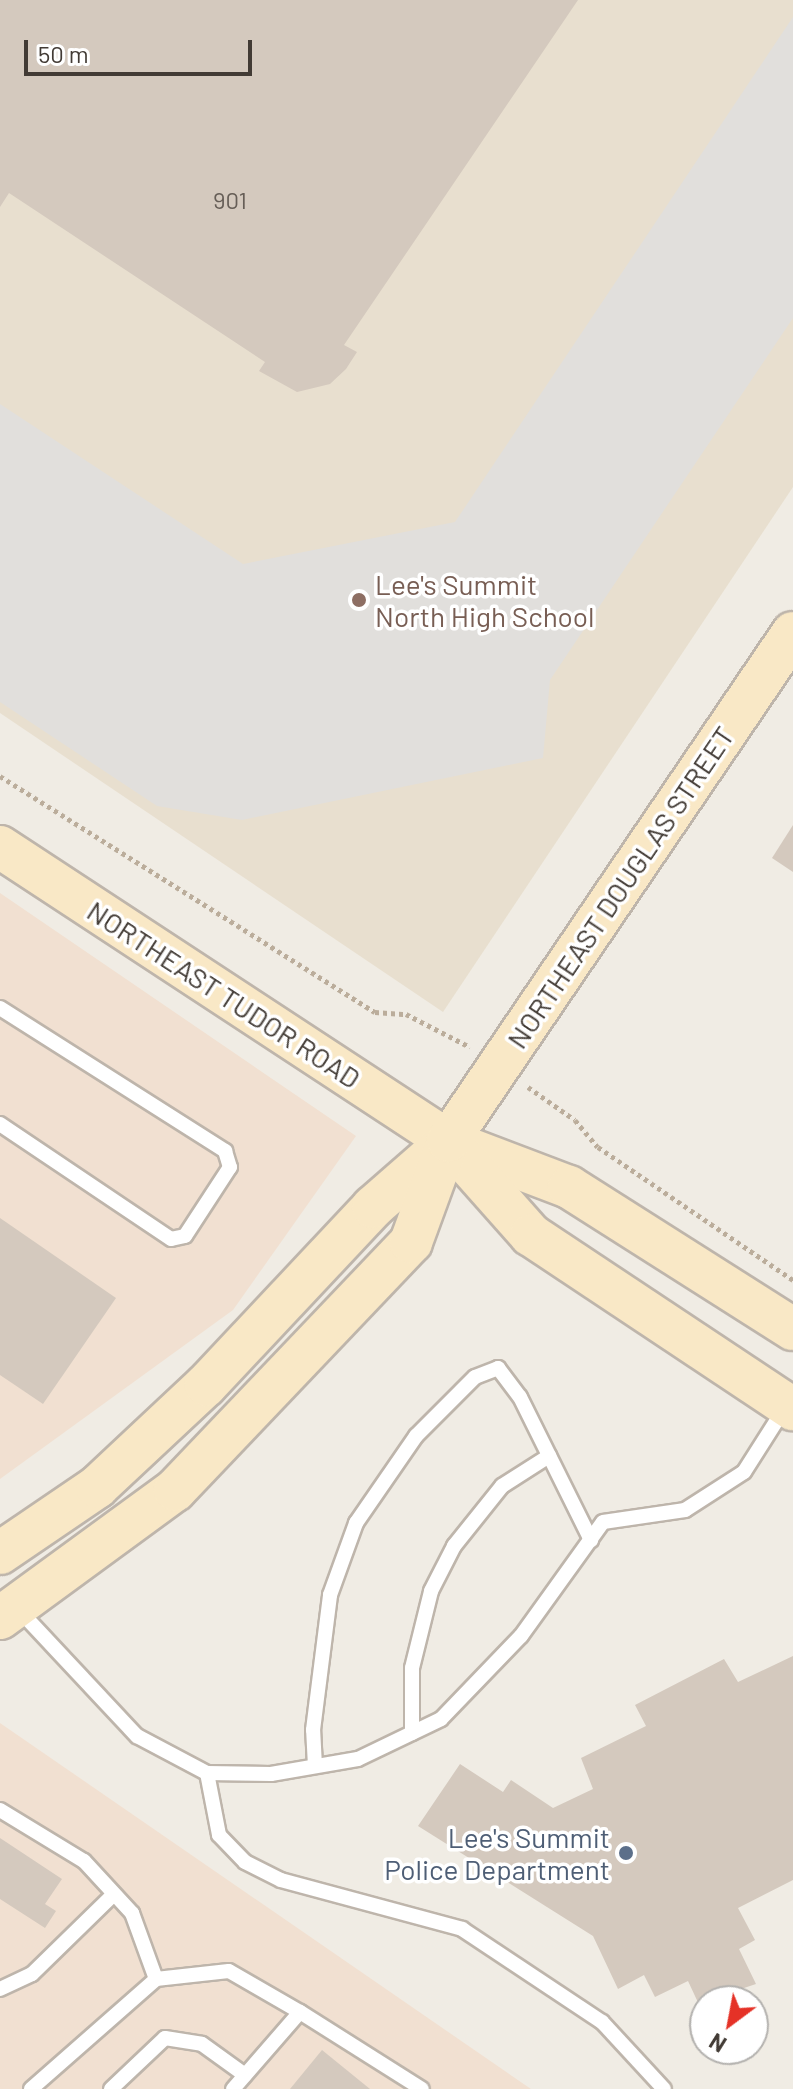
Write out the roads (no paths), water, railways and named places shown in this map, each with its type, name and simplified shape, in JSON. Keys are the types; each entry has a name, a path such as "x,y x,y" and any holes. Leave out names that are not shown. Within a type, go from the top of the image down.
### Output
{"main road":[{"name":"NORTHEAST DOUGLAS STREET","path":"8,1612 175,1490 347,1316 411,1242 448,1141 793,633"},
{"name":"NORTHEAST TUDOR ROAD","path":"1,850 448,1141 569,1187 793,1329"},
{"name":"NORTHEAST DOUGLAS STREET","path":"0,1553 97,1487 206,1385 373,1207 448,1141"},
{"name":"NORTHEAST TUDOR ROAD","path":"448,1141 531,1235 791,1405"}],"lane":[{"path":"0,1008 225,1151 230,1167 185,1236 171,1239 0,1124"},
{"path":"315,1766 313,1730 330,1595 356,1523 416,1436 475,1377 498,1368 549,1456 591,1540"},
{"path":"8,1612 137,1736 207,1773 315,1766 358,1759 441,1719 521,1636 603,1522 685,1510 744,1472 791,1405"},
{"path":"412,1733 412,1668 431,1591 454,1546 502,1486 549,1456"},
{"path":"207,1773 219,1835 245,1862 281,1880 462,1929 602,2022 664,2089"},
{"path":"0,1810 84,1861 112,1896 132,1913 156,1979"},
{"path":"0,1989 32,1974 112,1896"},
{"path":"31,2089 156,1979 229,1971 422,2089"},
{"path":"233,2089 300,2012"},
{"path":"111,2089 165,2038 202,2044 245,2075"}],"place":[{"name":"Lee's Summit North High School","path":"359,600"},
{"name":"Lee's Summit Police Department","path":"626,1853"}]}
